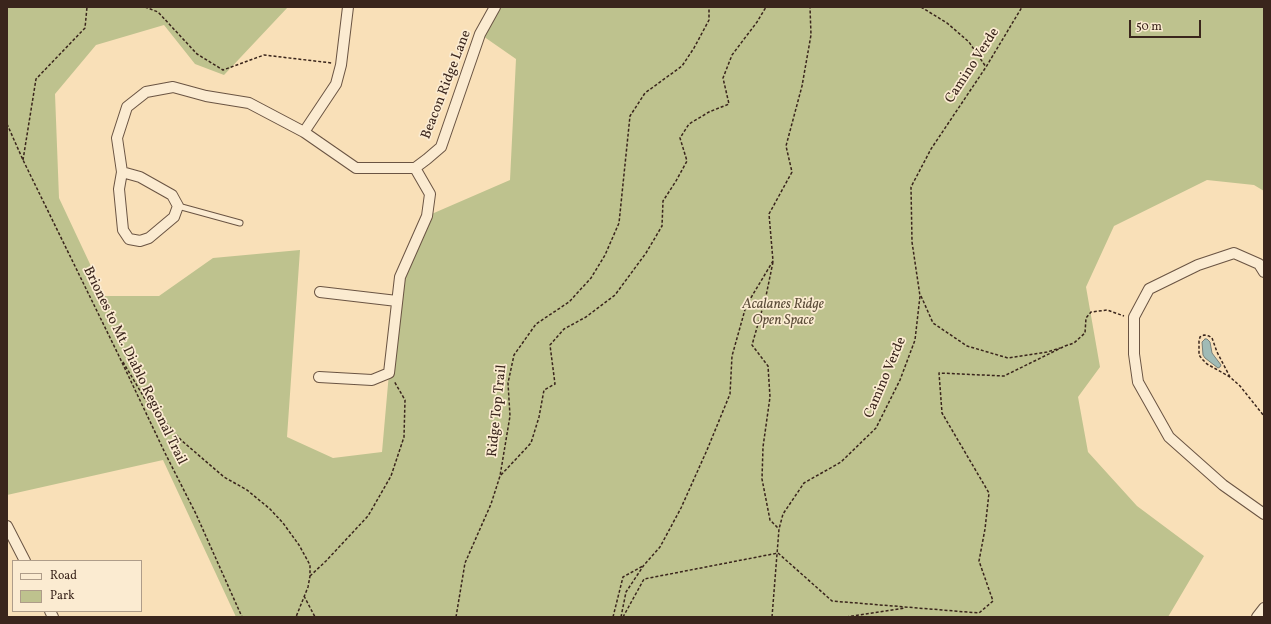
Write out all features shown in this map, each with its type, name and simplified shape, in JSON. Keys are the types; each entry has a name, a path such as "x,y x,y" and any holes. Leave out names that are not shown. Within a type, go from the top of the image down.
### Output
{"street":[{"path":"304,132 336,84 341,65 348,7"},
{"name":"Beacon Ridge Lane","path":"415,168 440,147 480,34 495,7"},
{"path":"122,172 140,177 172,195 178,206 174,217 149,238 140,241 129,239 123,230 119,189 122,172 117,138 127,107 146,92 173,87 206,96 249,103 304,132 356,168 415,168 430,194 427,216 400,277 389,373 372,380 319,377"},
{"path":"1264,272 1260,264 1234,254 1198,265 1149,289 1134,318 1134,354 1138,382 1169,437 1223,485 1264,514"},
{"path":"320,292 397,300"},
{"path":"7,526 24,560"},
{"path":"1257,617 1264,608"}],"lane":[{"path":"178,206 240,223"}],"path":[{"path":"23,160 36,80 85,28 87,7"},
{"path":"145,7 158,12 197,54 223,70 264,55 341,65"},
{"name":"Ridge Top Trail","path":"456,617 465,563 491,504 500,476 510,416 508,383 514,355 536,324 569,302 591,278 604,255 619,223 630,116 645,94 682,66 694,48 709,20 709,7"},
{"path":"500,476 510,467 530,443 539,417 544,390 555,384 550,345 564,328 586,317 615,295 646,253 662,226 663,201 687,162 680,138 689,124 709,112 729,104 723,78 732,55 757,22 766,7"},
{"path":"780,529 770,520 762,479 770,398 768,366 752,345 766,296 773,261 769,214 792,172 786,146 802,86 811,35 810,7"},
{"path":"921,7 947,23 969,42 986,67"},
{"name":"Camino Verde","path":"772,617 780,529 783,514 804,483 841,462 876,428 900,380 915,340 920,296 912,242 911,187 931,149 986,67 1022,7"},
{"name":"Briones to Mt. Diablo Regional Trail","path":"7,124 23,160 196,514 242,617"},
{"path":"622,617 626,592 644,565 660,547 681,508 707,450 730,394 732,356 746,306 773,261"},
{"name":"Camino Verde","path":"920,296 933,323 967,346 1008,358 1047,352 1074,343 1085,333 1086,318 1090,312 1107,310 1123,316 1134,318"},
{"path":"1230,377 1217,352 1212,338 1204,335 1200,337 1199,355 1202,359 1207,364 1230,377 1240,386 1264,416"},
{"path":"622,617 644,579 778,553 832,601 980,613 993,601 979,561 985,529 989,493 942,413 939,373 1004,376 1065,346"},
{"path":"118,354 145,399 180,440 224,477 252,495 270,509 283,523 299,545 310,565 310,576 308,587 296,617"},
{"path":"310,576 368,516 391,476 404,437 405,400 389,373"},
{"path":"613,617 623,577 644,565"},
{"path":"304,596 315,617"},
{"path":"846,617 909,607"}],"green space":[{"name":"Acalanes Ridge Open Space","path":"7,7 288,7 224,75 195,64 164,25 96,45 55,94 59,198 105,296 159,296 213,258 300,250 287,437 333,458 382,452 400,277 427,216 510,180 516,59 480,34 495,7 1264,7 1264,191 1254,185 1207,180 1114,226 1086,287 1100,367 1078,397 1088,452 1137,506 1204,556 1168,617 236,617 163,460 7,495"}],"water":[{"path":"1205,339 1210,342 1212,353 1221,365 1218,368 1203,355 1202,342"}]}
